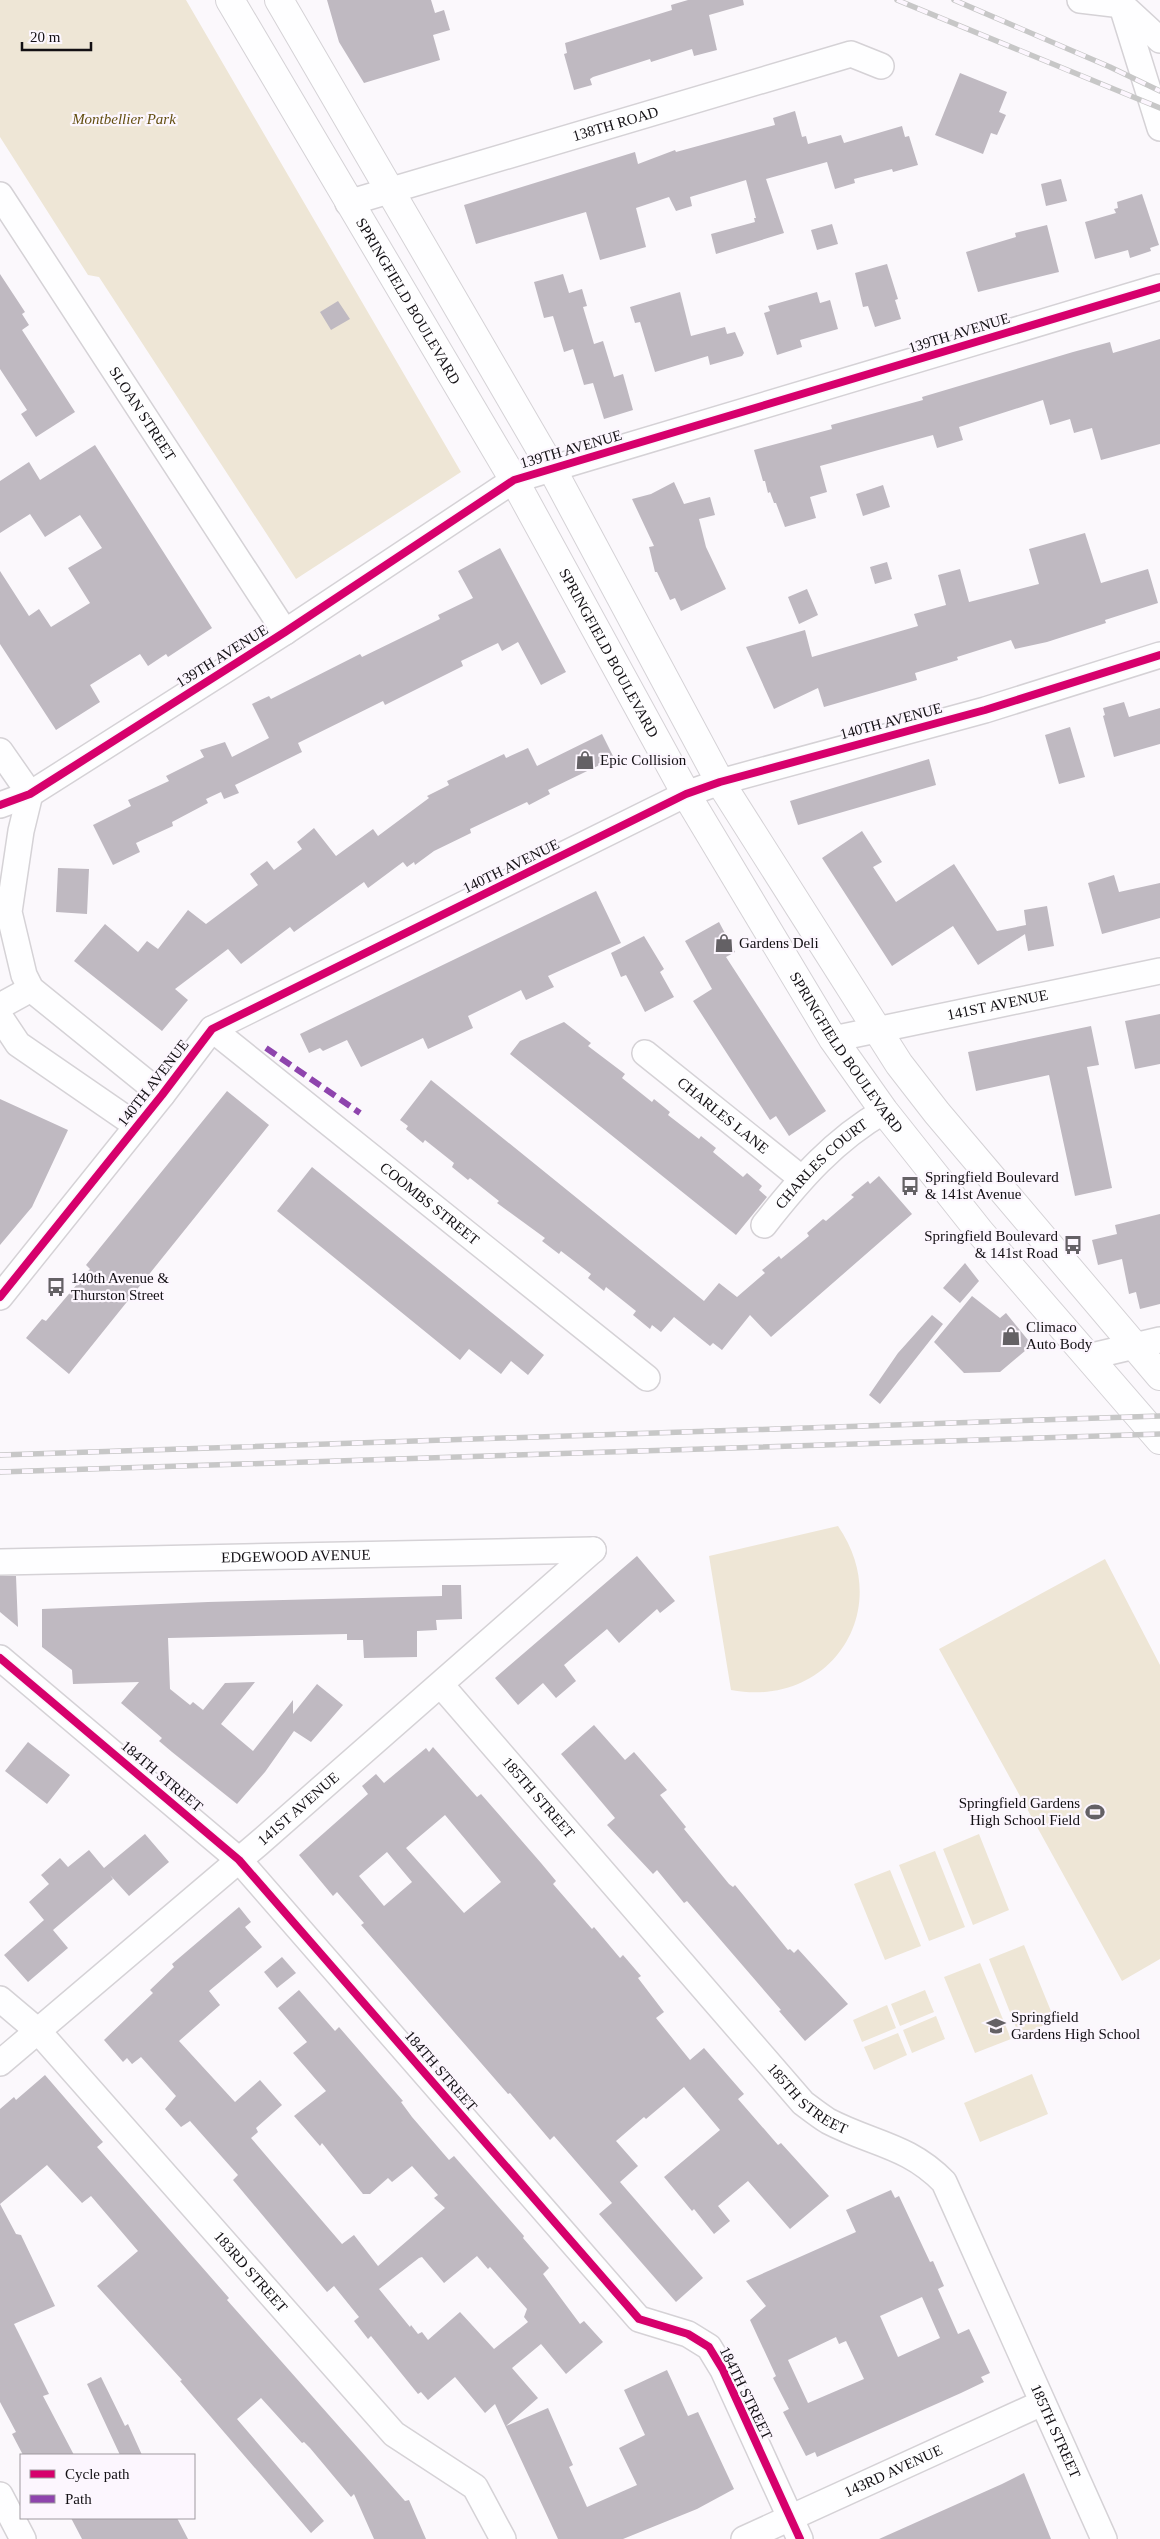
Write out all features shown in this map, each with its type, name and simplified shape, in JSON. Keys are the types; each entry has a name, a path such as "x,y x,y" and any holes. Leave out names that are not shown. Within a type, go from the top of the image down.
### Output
{"main road":[{"name":"SPRINGFIELD BOULEVARD","path":"230,0 348,203 514,480 686,794 834,1039 884,1111 980,1232 1160,1440"},
{"path":"279,0 552,469 720,782 899,1064 937,1113 1160,1376"}],"street":[{"path":"1080,0 1122,2 1160,40"},
{"path":"1122,2 1160,128"},
{"name":"138TH ROAD","path":"348,203 851,54 881,66"},
{"name":"SLOAN STREET","path":"0,195 285,632"},
{"name":"139TH AVENUE","path":"0,805 30,794 285,632 514,480 1160,287"},
{"name":"140TH AVENUE","path":"0,1297 162,1095 212,1029 686,794 720,782 985,710 1160,655"},
{"path":"0,751 30,794 21,831 8,912 24,975 31,989 162,1095"},
{"name":"141ST AVENUE","path":"834,1039 1160,971"},
{"path":"0,1006 31,989"},
{"path":"0,1017 18,1044 137,1126"},
{"name":"COOMBS STREET","path":"212,1029 647,1378"},
{"name":"CHARLES LANE","path":"645,1053 801,1178"},
{"name":"CHARLES COURT","path":"764,1225 801,1178 855,1128 884,1111"},
{"path":"1088,1357 1160,1340"},
{"name":"141ST AVENUE","path":"0,2063 441,1685 593,1550"},
{"name":"EDGEWOOD AVENUE","path":"0,1562 593,1550"},
{"name":"184TH STREET","path":"0,1658 238,1860 639,2319 688,2334 709,2347 723,2370 795,2528"},
{"name":"185TH STREET","path":"441,1685 803,2103 827,2120 912,2156 928,2166 944,2182 1104,2539"},
{"name":"183RD STREET","path":"0,2000 38,2031 394,2434 475,2487 490,2512 502,2539"},
{"name":"143RD AVENUE","path":"744,2539 795,2528 1042,2403"},
{"path":"0,2495 23,2539"}],"green space":[{"name":"Montbellier Park","path":"0,0 186,0 461,472 296,579 99,277 88,275 0,137"},
{"path":"838,1526 854,1558 860,1590 856,1620 843,1647 824,1669 798,1684 766,1692 731,1690 709,1556"},
{"name":"Springfield Gardens High School Field","path":"1105,1559 1160,1665 1160,1959 1122,1981 939,1649"},
{"path":"979,1834 1009,1910 973,1925 943,1849"},
{"path":"935,1851 965,1927 929,1941 899,1865"},
{"path":"890,1870 921,1946 885,1960 854,1884"},
{"path":"1024,1945 1055,2021 1019,2035 989,1959"},
{"path":"980,1963 1011,2039 975,2053 944,1977"},
{"path":"925,1990 934,2012 900,2026 891,2004"},
{"path":"887,2005 896,2028 862,2042 853,2020"},
{"path":"936,2016 945,2039 912,2053 903,2030"},
{"path":"898,2033 907,2055 874,2070 864,2047"},
{"path":"1032,2074 1048,2114 980,2142 964,2103"}],"building":[{"path":"327,0 431,0 435,13 444,10 450,30 433,35 440,60 364,83 339,42"},
{"path":"688,0 743,0 744,5 709,15 717,50 694,56 692,49 651,62 650,59 593,77 590,79 592,85 574,90 564,54 567,53 565,43 672,10 671,5"},
{"path":"960,73 1007,92 999,112 1006,115 997,135 991,133 983,154 935,135"},
{"path":"795,111 802,137 806,136 808,144 841,135 844,143 902,126 905,137 909,136 918,165 893,172 892,169 854,179 855,183 835,189 827,162 766,179 784,233 716,254 711,234 755,222 754,218 756,218 746,180 690,197 692,206 676,211 669,197 636,208 646,247 600,260 586,212 476,244 464,205 635,152 638,164 675,150 676,152 775,125 773,118"},
{"path":"1061,179 1067,201 1046,206 1041,184"},
{"path":"1142,194 1159,245 1150,248 1151,251 1130,258 1128,250 1095,259 1085,222 1116,213 1114,209 1118,208 1117,202"},
{"path":"832,224 838,244 817,250 811,230"},
{"path":"1047,225 1059,272 978,292 966,252 1016,237 1015,233"},
{"path":"887,264 898,299 895,300 901,319 875,327 868,306 863,307 855,273"},
{"path":"0,274 25,312 22,314 29,325 22,330 75,412 36,437 21,414 27,410 0,369"},
{"path":"563,274 569,293 582,289 587,306 583,307 594,344 603,341 614,377 623,374 633,410 604,419 593,383 584,385 573,349 564,352 553,316 544,318 534,282"},
{"path":"680,292 691,336 725,327 727,334 735,332 744,353 742,356 710,365 708,356 655,372 640,322 635,323 630,307"},
{"path":"817,292 820,303 830,300 838,329 800,340 802,347 777,355 764,313 770,311 768,306"},
{"path":"338,301 350,319 331,330 320,312"},
{"path":"1160,339 1160,444 1101,460 1092,428 1074,433 1070,419 1050,425 1043,400 959,427 963,440 937,448 933,435 820,466 827,492 810,497 816,518 785,527 776,503 774,503 770,492 768,493 765,481 763,481 754,450 832,429 831,425 923,400 922,397 1073,352 1110,342 1113,353"},
{"path":"95,445 212,628 168,657 166,654 148,666 140,654 90,685 100,702 56,730 0,644 0,571 29,616 39,609 51,627 90,603 68,568 102,548 80,515 45,537 30,514 0,533 0,481 29,462 40,480"},
{"path":"674,482 684,504 710,497 715,515 699,519 706,547 726,589 681,611 675,598 670,600 657,572 655,572 649,547 654,546 632,499 651,494"},
{"path":"883,485 890,507 863,516 856,494"},
{"path":"1085,533 1101,583 1148,569 1158,603 1105,620 1106,623 1047,642 1015,649 1011,640 957,657 958,660 915,673 917,680 824,707 818,688 774,709 746,647 805,630 812,657 918,626 914,614 946,605 938,575 960,569 969,602 1039,584 1029,549"},
{"path":"500,548 566,672 541,685 518,642 502,651 498,643 461,661 463,666 385,705 383,701 298,743 302,752 235,785 239,793 224,799 221,792 206,799 208,803 172,822 173,826 136,843 140,852 113,865 93,825 131,806 128,800 169,781 166,776 204,757 200,750 225,742 232,757 269,738 252,704 269,696 271,699 360,654 362,657 440,619 438,615 473,598 458,571"},
{"path":"887,562 892,579 875,584 870,567"},
{"path":"807,589 818,615 799,624 788,597"},
{"path":"1124,702 1129,717 1160,708 1160,744 1114,757 1103,716 1105,715 1103,708"},
{"path":"1070,727 1085,777 1059,784 1045,735"},
{"path":"602,734 614,758 548,790 550,794 529,805 527,802 470,829 471,833 434,851 415,865 414,862 407,867 403,862 368,888 364,882 294,932 290,927 241,964 228,949 175,989 188,1000 162,1031 74,961 105,924 138,952 147,941 158,949 188,910 206,924 258,885 250,874 267,861 274,870 302,849 297,842 314,828 336,856 373,829 378,836 429,798 427,796 449,785 447,781 504,754 506,758 528,748 537,766"},
{"path":"929,759 936,785 798,825 790,801"},
{"path":"862,831 882,862 873,867 896,902 954,864 997,931 1026,925 1024,910 1047,906 1054,946 1028,951 1025,934 978,965 953,926 892,966 822,858"},
{"path":"58,868 89,869 87,914 56,912"},
{"path":"1114,875 1119,892 1160,883 1160,918 1102,934 1088,883"},
{"path":"596,891 621,943 548,976 554,987 526,1000 521,990 468,1016 473,1028 428,1049 423,1038 361,1067 347,1040 323,1051 320,1048 309,1053 300,1034"},
{"path":"719,922 735,952 726,957 826,1111 789,1136 776,1116 770,1120 693,1001 712,989 685,941"},
{"path":"644,936 664,969 660,972 674,997 645,1012 626,975 621,977 611,953"},
{"path":"1160,1014 1160,1064 1135,1069 1125,1021"},
{"path":"564,1022 591,1043 588,1046 625,1074 622,1078 652,1102 654,1099 670,1112 668,1115 699,1139 701,1136 716,1148 713,1152 743,1177 747,1173 762,1186 759,1190 767,1197 736,1235 510,1054 520,1041"},
{"path":"1091,1026 1099,1065 1087,1067 1112,1188 1075,1196 1049,1075 976,1091 968,1052"},
{"path":"431,1080 704,1301 719,1283 737,1297 765,1273 762,1270 779,1256 781,1259 809,1236 807,1233 823,1219 826,1221 854,1197 851,1195 868,1181 870,1184 879,1176 912,1214 771,1337 750,1315 722,1350 713,1343 710,1346 674,1317 661,1332 652,1325 650,1329 633,1315 636,1311 606,1287 604,1291 588,1278 591,1274 561,1251 559,1254 542,1241 545,1238 497,1203 499,1201 470,1178 468,1180 452,1167 454,1163 425,1140 423,1143 406,1129 408,1126 400,1120"},
{"path":"227,1091 269,1125 69,1374 26,1338 42,1319 46,1321 90,1269 86,1265"},
{"path":"0,1099 68,1130 32,1207 0,1245"},
{"path":"312,1167 544,1355 528,1375 511,1361 501,1374 469,1349 460,1360 277,1211"},
{"path":"1160,1214 1160,1304 1140,1309 1136,1292 1129,1294 1122,1259 1098,1265 1092,1240 1117,1234 1115,1225"},
{"path":"965,1263 979,1281 960,1303 943,1288"},
{"path":"972,1296 1000,1318 1006,1313 1032,1345 1000,1372 964,1373 934,1342"},
{"path":"932,1315 943,1324 880,1404 869,1395 898,1353"},
{"path":"637,1556 675,1601 660,1613 657,1609 619,1643 607,1629 564,1665 576,1681 556,1698 543,1683 518,1705 495,1678"},
{"path":"0,1576 16,1576 18,1627 0,1612"},
{"path":"442,1585 461,1585 462,1619 436,1620 437,1630 417,1631 417,1657 364,1658 363,1640 347,1640 347,1634 168,1638 170,1689 190,1705 193,1702 203,1710 225,1683 255,1682 221,1724 253,1751 293,1700 293,1714 317,1684 343,1705 311,1742 294,1731 265,1772 237,1804 159,1741 162,1738 121,1703 139,1682 73,1684 72,1670 42,1647 42,1609 208,1602 442,1596"},
{"path":"594,1725 625,1760 634,1752 667,1790 660,1795 686,1827 684,1829 729,1884 733,1887 735,1885 788,1950 790,1949 794,1953 798,1949 848,2004 805,2041 779,2011 781,2010 687,1901 684,1903 657,1870 653,1874 607,1825 615,1818 561,1754"},
{"path":"28,1742 70,1775 47,1804 5,1771"},
{"path":"433,1747 477,1797 481,1794 556,1881 553,1884 592,1929 594,1927 620,1958 623,1955 641,1976 638,1978 664,2012 656,2018 690,2060 704,2048 744,2094 738,2099 778,2145 781,2143 829,2196 790,2229 748,2181 718,2206 730,2221 714,2234 664,2177 720,2130 684,2087 616,2141 638,2166 620,2182 703,2278 676,2302 599,2214 612,2203 554,2136 550,2140 510,2093 508,2094 361,1925 364,1923 337,1892 333,1896 299,1855 368,1794 362,1786 376,1774 384,1783 426,1748 429,1752","holes":["445,1815 501,1882 464,1913 406,1848","387,1852 412,1882 384,1906 359,1876"]},
{"path":"145,1834 169,1862 129,1896 110,1875 113,1879 53,1930 68,1948 28,1982 4,1955 44,1920 29,1902 49,1884 41,1875 60,1858 68,1867 89,1850 104,1868"},
{"path":"239,1907 251,1922 245,1927 262,1947 209,1991 220,2005 179,2041 235,2102 260,2080 282,2105 256,2128 258,2132 251,2138 342,2244 354,2235 378,2266 445,2208 434,2198 438,2195 412,2166 392,2182 388,2178 370,2194 363,2194 322,2143 320,2146 294,2116 326,2091 293,2053 307,2042 278,2008 299,1990 335,2031 339,2027 403,2101 401,2102 412,2117 449,2160 454,2156 524,2236 523,2238 549,2268 543,2274 580,2324 584,2321 603,2342 566,2374 541,2344 512,2368 538,2398 506,2426 548,2408 573,2465 569,2467 587,2507 637,2485 619,2448 645,2435 624,2390 667,2370 688,2416 698,2412 734,2489 697,2509 623,2539 558,2539 495,2404 485,2413 455,2377 428,2400 421,2392 418,2394 371,2336 368,2339 354,2321 359,2317 334,2286 327,2292 233,2180 238,2175 190,2121 181,2127 165,2109 176,2096 141,2057 132,2064 127,2058 123,2062 104,2040 153,1993 150,1990 174,1967 172,1964","holes":["477,2256 488,2269 490,2267 527,2309 524,2317 528,2322 494,2349 460,2312 428,2340 422,2332 418,2334 411,2325 410,2327 379,2289 422,2257 444,2283"]},
{"path":"282,1957 296,1973 277,1988 264,1972"},
{"path":"45,2075 103,2142 97,2147 229,2298 227,2300 405,2501 409,2500 426,2539 374,2539 354,2494 351,2497 310,2448 304,2442 302,2443 261,2398 237,2419 324,2521 311,2533 180,2381 182,2380 97,2286 138,2251 91,2196 82,2203 47,2165 0,2204 0,2109 14,2097 16,2100"},
{"path":"891,2190 895,2198 899,2196 930,2262 933,2261 944,2286 938,2289 958,2334 969,2329 990,2373 981,2377 984,2382 961,2393 817,2457 815,2452 806,2456 783,2412 789,2409 773,2378 776,2376 750,2320 766,2306 746,2281 856,2232 846,2210","holes":["922,2297 940,2338 898,2357 880,2316","836,2337 839,2344 846,2341 864,2379 808,2403 788,2360"]},
{"path":"0,2204 16,2234 21,2235 55,2306 14,2324 49,2394 43,2396 73,2454 22,2454 12,2434 16,2432 0,2402"},
{"path":"101,2377 125,2426 128,2424 142,2454 120,2454 87,2384"},
{"path":"1024,2473 1051,2539 879,2539 1002,2484"},
{"path":"72,2519 178,2519 188,2539 82,2539"}],"railway":[{"path":"897,0 1160,108"},
{"path":"954,0 1110,67 1160,91"},
{"path":"0,1455 1160,1416"},
{"path":"0,1472 1160,1434"}],"marked path":[{"path":"266,1048 360,1113"}],"cycle path":[{"path":"0,805 30,794 285,632 514,480 1160,287"},
{"path":"0,1297 162,1095 212,1029 686,794 720,782 985,710 1160,655"},
{"path":"0,1658 239,1860 639,2319 688,2334 709,2347 723,2370 800,2539"}],"place":[{"name":"Epic Collision","path":"585,760"},
{"name":"Gardens Deli","path":"724,943"},
{"name":"Springfield Boulevard & 141st Avenue","path":"910,1186"},
{"name":"Springfield Boulevard & 141st Road","path":"1073,1245"},
{"name":"140th Avenue & Thurston Street","path":"56,1287"},
{"name":"Climaco Auto Body","path":"1011,1336"},
{"name":"Springfield Gardens High School Field","path":"1095,1812"},
{"name":"Springfield Gardens High School","path":"996,2026"}]}
